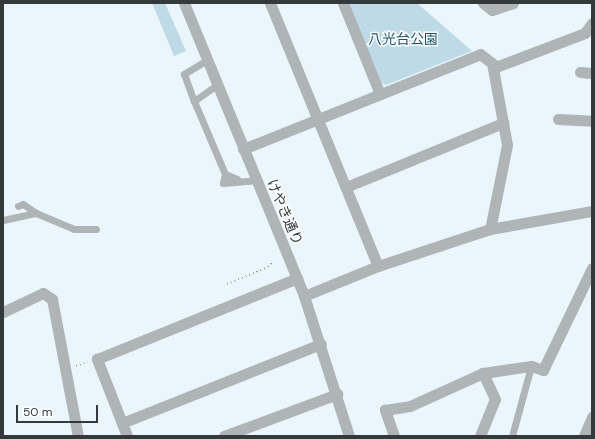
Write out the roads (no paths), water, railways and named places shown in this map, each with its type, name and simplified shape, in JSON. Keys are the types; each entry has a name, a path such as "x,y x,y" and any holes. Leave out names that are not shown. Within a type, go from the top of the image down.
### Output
{"street":[{"name":"けやき通り","path":"184,3 304,296 321,344 349,436"},
{"path":"270,3 378,266"},
{"path":"343,3 380,94"},
{"path":"483,3 492,10 497,5 512,3"},
{"path":"492,68 585,33 592,23"},
{"path":"243,149 317,118 480,54 492,68 507,145 490,229"},
{"path":"580,72 592,73"},
{"path":"558,119 592,121"},
{"path":"346,188 503,123"},
{"path":"304,296 378,266 490,229 592,211"},
{"path":"394,436 385,410 410,406 483,374 531,366 543,370 592,268"},
{"path":"127,436 97,359 296,278"},
{"path":"3,312 43,293 52,299 78,436"},
{"path":"122,423 321,344"},
{"path":"480,436 495,399 483,374"},
{"path":"224,436 337,394"},
{"path":"584,436 592,417"}],"lane":[{"path":"207,60 184,74 225,174 223,183 237,179 256,180"},
{"path":"194,101 217,85"},
{"path":"225,174 237,179"},
{"path":"18,206 23,204 36,213 74,229 96,229"},
{"path":"3,220 36,213"},
{"path":"512,436 531,366"}],"park label":[{"name":"八光台公園","path":"403,39"}]}
